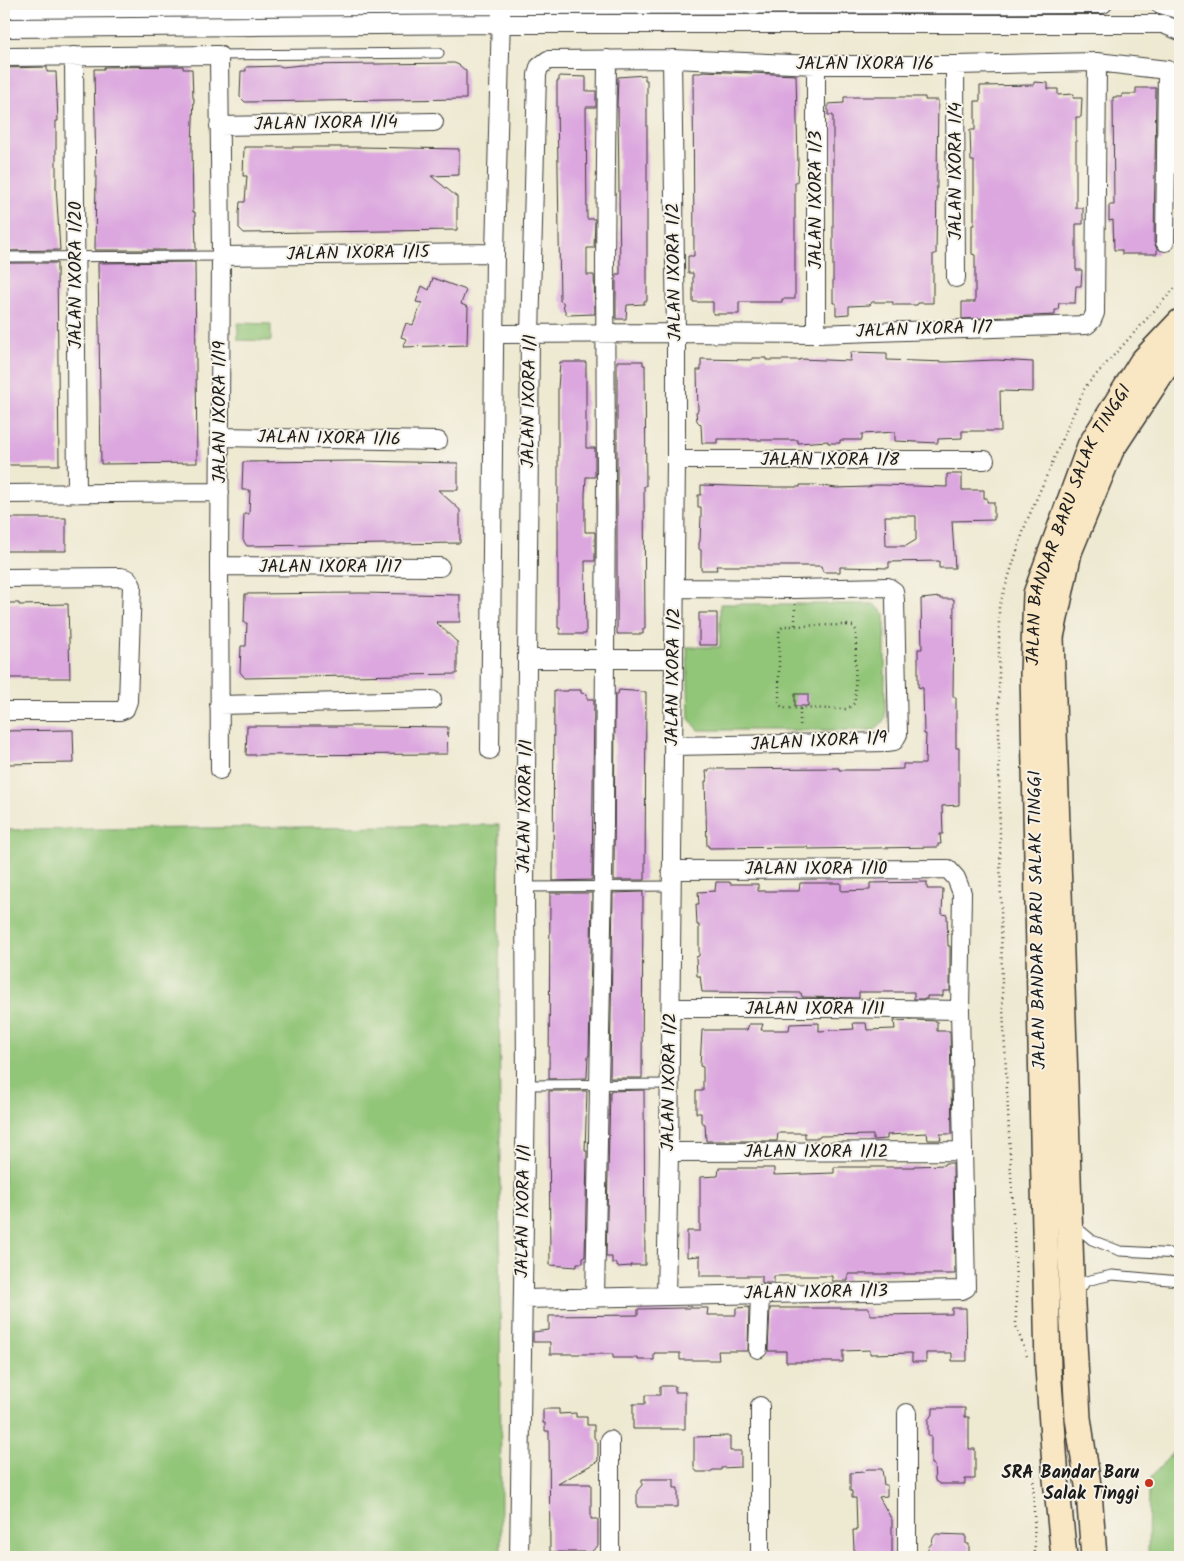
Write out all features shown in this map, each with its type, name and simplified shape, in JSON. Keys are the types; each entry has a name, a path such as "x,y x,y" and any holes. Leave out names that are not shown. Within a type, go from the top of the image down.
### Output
{"main road":[{"name":"JALAN BANDAR BARU SALAK TINGGI","path":"1064,1557 1048,1368 1033,682 1036,594 1090,446 1142,362 1180,322"},
{"name":"JALAN BANDAR BARU SALAK TINGGI","path":"1094,1557 1089,1492 1078,1418 1068,1220 1051,637 1069,552 1111,450 1164,369 1180,352"}],"street":[{"path":"4,28 501,24 1043,12 1103,4"},
{"path":"1160,4 1180,10"},
{"path":"490,750 495,252 501,5"},
{"path":"4,9 37,6 501,5 1043,12 1163,24 1180,31"},
{"path":"4,57 219,55"},
{"name":"JALAN IXORA 1/19","path":"219,55 220,770"},
{"name":"JALAN IXORA 1/20","path":"74,56 77,494"},
{"path":"595,1298 603,886 606,471 604,333 607,59"},
{"name":"JALAN IXORA 1/6","path":"548,60 672,59 816,65 1097,62 1173,73"},
{"name":"JALAN IXORA 1/2","path":"666,1296 671,1008 676,460 672,59"},
{"name":"JALAN IXORA 1/1","path":"519,1557 526,1085 525,887 530,334 537,75 539,67 548,60"},
{"name":"JALAN IXORA 1/7","path":"495,334 816,334 1087,325 1095,313 1097,62"},
{"name":"JALAN IXORA 1/3","path":"816,65 816,334"},
{"name":"JALAN IXORA 1/4","path":"955,65 956,278"},
{"path":"1165,242 1173,73"},
{"name":"JALAN IXORA 1/14","path":"219,126 434,122"},
{"name":"JALAN IXORA 1/15","path":"220,256 495,252"},
{"name":"JALAN IXORA 1/16","path":"220,437 438,441"},
{"name":"JALAN IXORA 1/8","path":"676,460 985,460"},
{"path":"4,494 220,492"},
{"name":"JALAN IXORA 1/17","path":"219,566 440,568"},
{"path":"4,578 121,577 128,578 132,586 128,701 125,708 120,711 4,711"},
{"name":"JALAN IXORA 1/9","path":"673,746 887,742 894,741 898,734 894,591 888,587 794,589 675,588"},
{"path":"528,659 674,660"},
{"path":"219,705 432,700"},
{"name":"JALAN IXORA 1/10","path":"672,878 948,869 956,878 962,893 960,1010"},
{"name":"JALAN IXORA 1/11","path":"671,1008 960,1010"},
{"path":"960,1010 962,1151"},
{"name":"JALAN IXORA 1/12","path":"669,1152 962,1151"},
{"name":"JALAN IXORA 1/13","path":"523,1299 962,1290 966,1288 962,1151"},
{"path":"758,1349 760,1294"},
{"path":"760,1406 760,1557"},
{"path":"906,1413 907,1557"},
{"path":"610,1440 610,1557"}],"lane":[{"path":"37,6 38,27"},
{"path":"219,55 439,53"},
{"path":"4,258 220,256"},
{"path":"525,887 603,886 672,878"},
{"path":"526,1085 670,1084"},
{"path":"1068,1220 1092,1240 1120,1251 1180,1254"},
{"path":"1072,1304 1086,1281 1112,1275 1180,1281"}],"path":[{"path":"794,589 795,625"},
{"path":"795,625 853,626 856,630 855,702 852,706 846,709 793,709 783,708 780,705 778,700 779,634 780,629 784,626 795,625"}],"green space":[{"path":"238,323 271,324 271,341 238,340"},
{"path":"720,604 874,604 885,614 885,719 875,730 699,730 689,719 687,647 720,647"},
{"path":"499,825 501,1557 4,1557 4,830"},
{"path":"1180,1444 1180,1557 1148,1557 1149,1480"}],"building":[{"path":"454,63 466,71 466,99 245,102 240,97 241,71 246,71 246,67"},
{"path":"183,66 183,69 192,69 194,98 192,145 193,212 195,212 196,250 95,250 94,69 104,69 104,67"},
{"path":"47,67 47,72 56,72 58,121 56,121 56,186 60,250 4,251 4,68"},
{"path":"703,71 796,75 798,164 797,182 795,182 795,299 782,299 782,302 739,302 739,314 713,314 713,302 693,302 693,273 688,273 688,256 694,256 693,73 701,73"},
{"path":"645,75 645,80 647,80 647,301 644,301 644,304 627,305 626,319 616,319 616,274 620,274 618,77"},
{"path":"559,76 586,77 586,91 596,91 596,107 586,107 587,219 595,219 594,248 587,248 587,275 594,275 595,314 567,315 563,302 560,301 557,103 557,81 559,81"},
{"path":"1034,82 1048,83 1048,89 1058,89 1058,95 1074,94 1073,98 1082,98 1081,117 1076,117 1076,208 1083,208 1083,224 1076,224 1076,270 1082,270 1081,286 1076,286 1075,303 1059,303 1058,310 1055,310 1055,315 962,319 962,302 975,302 975,255 972,254 974,161 971,161 970,130 975,130 975,101 980,101 980,86 1034,85"},
{"path":"1136,88 1156,88 1154,242 1157,254 1122,254 1122,250 1114,250 1113,220 1109,221 1109,205 1114,205 1113,97 1122,97 1122,94 1136,94"},
{"path":"844,97 925,97 925,100 938,100 936,254 933,254 933,303 893,305 893,302 872,302 870,305 849,306 849,314 836,315 836,303 833,303 833,115 828,115 828,104 844,103"},
{"path":"244,147 459,149 459,175 431,176 457,197 457,230 244,233 239,228 239,213 240,202 245,202 247,176 243,176"},
{"path":"195,262 197,463 101,464 98,263"},
{"path":"4,263 57,263 59,465 4,465"},
{"path":"433,278 466,290 461,304 468,307 467,345 403,347 407,339 401,337 406,323 413,325 422,303 416,302 422,286 429,290"},
{"path":"851,352 887,353 887,360 1033,362 1033,392 1000,391 1001,431 962,431 962,438 938,439 938,443 895,441 895,432 862,434 862,440 840,440 840,443 828,443 828,441 798,443 798,440 717,439 717,443 702,443 701,425 697,421 696,412 698,411 697,370 701,370 701,359 752,360 752,358 766,358 766,360 850,361"},
{"path":"617,361 643,361 643,365 645,365 645,629 643,629 643,634 617,634"},
{"path":"560,362 586,362 586,448 595,448 595,477 586,477 585,495 585,532 595,532 595,561 585,561 586,634 560,634 560,628 558,628 558,388"},
{"path":"360,461 458,463 458,490 438,490 460,510 460,543 247,546 243,540 244,514 249,514 250,490 242,490 243,462"},
{"path":"947,474 962,474 962,490 984,490 984,498 987,498 987,502 994,502 994,520 952,521 955,568 939,568 939,561 889,562 889,568 840,567 840,572 823,572 821,566 716,566 717,570 701,570 699,543 701,507 698,507 698,495 701,495 701,485 800,487 800,485 815,485 836,488 875,485 947,487","holes":["885,516 916,516 916,540 906,546 886,546"]},
{"path":"4,518 66,518 66,551 4,551"},
{"path":"362,593 460,595 460,622 436,622 457,642 457,674 245,678 240,672 241,646 246,646 247,623 244,623 245,594"},
{"path":"940,597 940,599 954,599 953,697 956,697 956,748 959,748 959,805 942,806 943,834 940,834 941,844 938,844 938,847 709,848 707,846 705,781 707,781 706,771 709,771 709,769 839,768 839,770 876,770 903,769 903,764 925,764 926,734 924,734 923,688 918,687 918,649 922,649 921,599"},
{"path":"4,603 19,603 19,605 68,604 70,678 4,678"},
{"path":"699,613 717,613 717,645 699,645"},
{"path":"581,690 581,693 587,694 587,699 594,699 592,880 553,881 554,691"},
{"path":"619,690 646,692 645,880 614,880 615,694 618,694"},
{"path":"795,694 808,694 808,706 795,706"},
{"path":"247,726 448,727 447,754 246,755"},
{"path":"73,730 74,763 4,764 4,731"},
{"path":"716,882 758,884 758,891 799,891 800,883 841,883 841,891 870,890 870,883 927,882 927,889 943,889 942,914 947,915 948,946 950,946 950,991 943,991 943,996 927,996 927,999 914,999 914,992 859,992 859,998 802,997 801,993 702,992 700,976 697,976 696,957 699,956 699,925 697,925 696,904 699,904 698,892 715,891"},
{"path":"643,892 642,1078 610,1078 613,893"},
{"path":"550,893 592,893 587,1078 549,1079"},
{"path":"894,1021 937,1021 937,1031 950,1031 952,1134 940,1134 941,1140 928,1140 927,1133 887,1135 887,1139 873,1140 873,1135 805,1138 805,1133 778,1133 777,1141 706,1141 705,1124 701,1122 701,1113 696,1113 696,1091 703,1091 703,1067 700,1066 702,1030 747,1030 749,1024 763,1024 761,1030 789,1030 790,1024 819,1023 819,1031 854,1029 853,1023 866,1023 867,1030 895,1029"},
{"path":"644,1090 645,1265 617,1267 617,1263 612,1263 612,1257 606,1257 610,1091"},
{"path":"549,1091 587,1091 585,1257 583,1257 583,1263 577,1263 577,1267 550,1265"},
{"path":"945,1163 953,1163 955,1274 848,1274 848,1281 832,1281 832,1276 774,1276 774,1283 762,1283 762,1276 700,1276 700,1256 687,1257 687,1231 700,1231 700,1177 718,1176 719,1168 774,1168 774,1175 834,1173 834,1167 914,1167 944,1165"},
{"path":"749,1307 748,1351 718,1351 719,1360 680,1360 680,1353 654,1353 654,1360 613,1358 613,1354 550,1354 550,1342 533,1342 533,1332 549,1330 549,1316 638,1315 638,1309 681,1308 708,1308 707,1315 736,1315 736,1308"},
{"path":"770,1308 869,1308 870,1315 952,1314 952,1308 966,1308 967,1361 952,1361 952,1353 926,1353 926,1362 912,1362 912,1353 870,1354 870,1350 843,1351 843,1362 786,1362 786,1351 768,1351"},
{"path":"660,1386 675,1386 675,1392 685,1392 685,1429 633,1429 633,1404 645,1404 645,1395 660,1395"},
{"path":"933,1408 965,1408 965,1417 969,1417 969,1449 975,1449 975,1479 965,1479 965,1484 940,1484 935,1481 934,1465 931,1464 931,1436 928,1436 928,1420 933,1413"},
{"path":"543,1409 559,1409 559,1414 576,1413 576,1417 587,1417 587,1425 594,1425 594,1437 598,1443 598,1461 558,1484 591,1484 591,1519 598,1519 598,1546 591,1552 550,1552 549,1431 545,1431"},
{"path":"730,1436 730,1451 741,1451 741,1467 697,1472 694,1468 694,1437"},
{"path":"867,1469 882,1469 884,1485 887,1485 887,1496 879,1497 892,1520 892,1555 856,1555 854,1549 853,1530 857,1530 856,1498 852,1498 852,1491 850,1491 850,1473 864,1472"},
{"path":"642,1479 674,1479 674,1488 678,1488 678,1507 637,1507 637,1491 642,1485"},
{"path":"936,1534 966,1535 966,1544 969,1544 969,1557 928,1557 928,1548"}],"place":[{"name":"SRA Bandar Baru Salak Tinggi","path":"1149,1483"}]}
